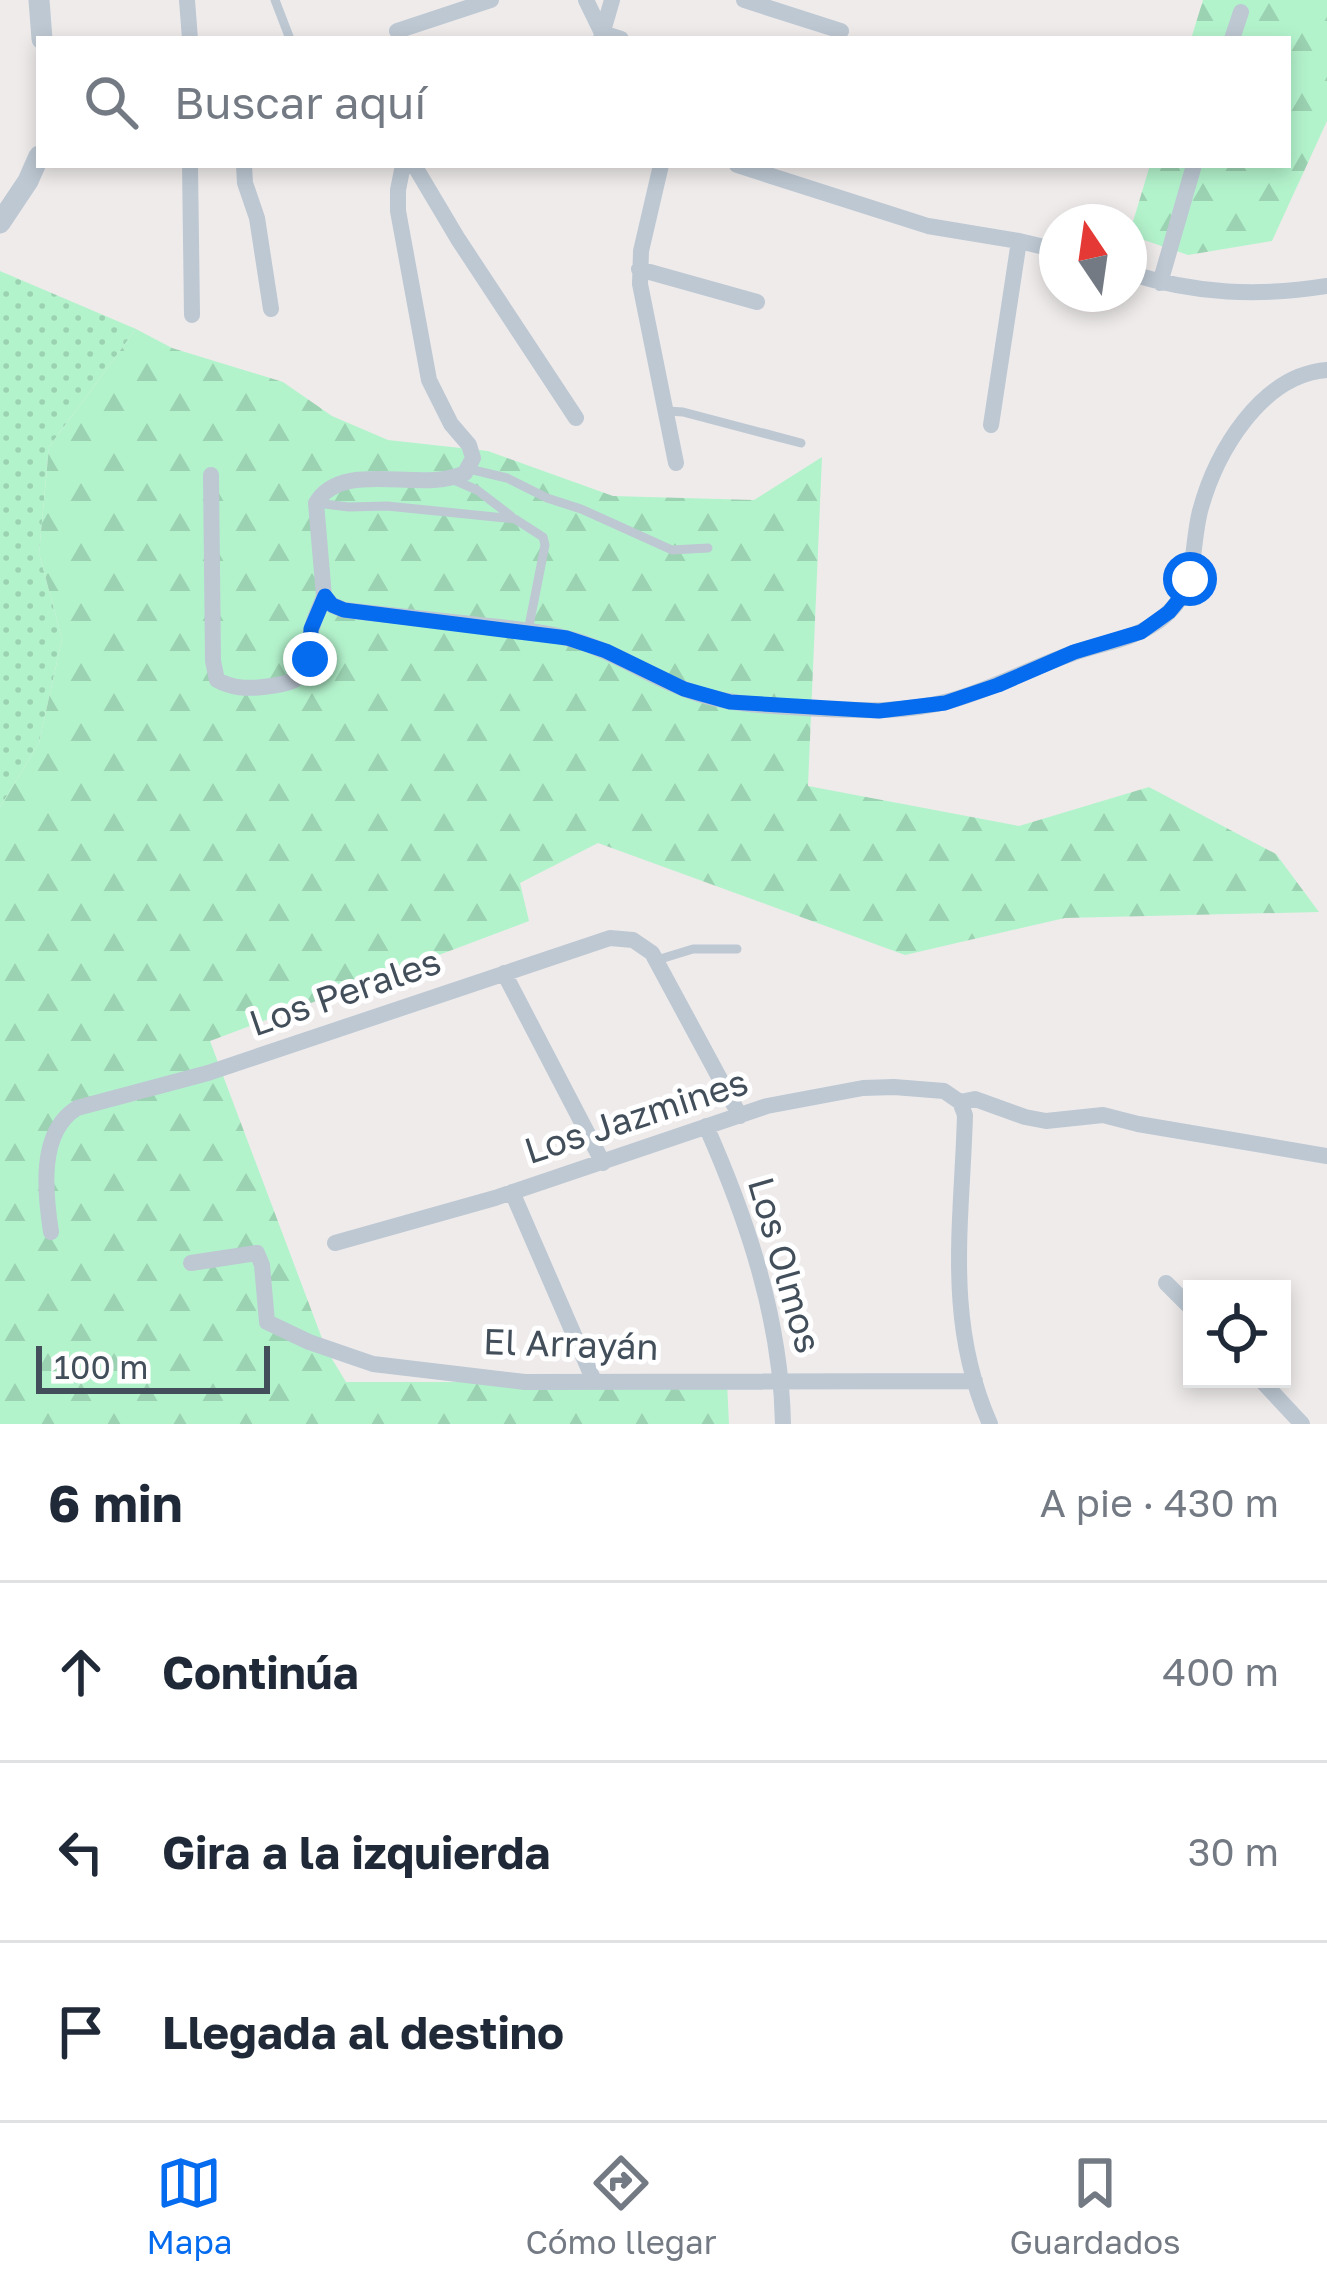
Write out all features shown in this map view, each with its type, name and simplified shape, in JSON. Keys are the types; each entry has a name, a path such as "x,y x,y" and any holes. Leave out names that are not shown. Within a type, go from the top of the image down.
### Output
{"street":[{"path":"39,0 42,36"},
{"path":"187,0 190,36"},
{"path":"397,32 491,0"},
{"path":"586,0 601,36"},
{"path":"601,36 612,0"},
{"path":"744,0 841,31"},
{"path":"1233,36 1241,12"},
{"path":"0,223 36,163"},
{"path":"190,168 192,315"},
{"path":"244,168 271,309"},
{"path":"211,475 217,680 231,688 290,683 302,676 310,659 311,629 325,596 316,502 325,490 344,481 450,478 469,469 472,451 435,395 424,363 398,211 403,168"},
{"path":"416,168 576,418"},
{"path":"660,168 639,269 676,463"},
{"path":"746,168 903,219 1039,246"},
{"path":"1160,283 1193,168"},
{"path":"991,425 1019,241"},
{"path":"639,269 757,302"},
{"path":"1147,279 1205,292 1254,294 1327,286"},
{"path":"325,596 344,610 528,631 583,642 684,689 730,702 879,711 920,708 970,695 1074,652 1141,632 1169,612 1190,579 1201,508 1233,440 1276,388 1303,374 1327,370"},
{"name":"Los Perales","path":"51,1232 47,1188 52,1143 62,1119 77,1108 208,1073 595,941 633,940 657,960"},
{"path":"657,960 740,1117"},
{"path":"504,973 603,1163"},
{"name":"Los Jazmines","path":"335,1243 512,1192 767,1106 863,1088 944,1091 960,1102 976,1099 1046,1121 1103,1115 1327,1156"},
{"path":"960,1102 965,1114 958,1277 975,1381 990,1424"},
{"name":"Los Olmos","path":"706,1126 747,1232 772,1318 782,1379 783,1424"},
{"path":"512,1192 594,1382"},
{"name":"El Arrayán","path":"191,1263 256,1252 262,1264 267,1322 355,1359 392,1366 525,1382 975,1381"},
{"path":"1166,1283 1183,1300"},
{"path":"1269,1388 1302,1424"}],"lane":[{"path":"275,0 289,36"},
{"path":"665,410 802,443"},
{"path":"469,469 507,478 672,550 708,548"},
{"path":"450,478 476,490 543,537 528,631"},
{"path":"316,502 515,519"},
{"path":"657,960 693,949 737,950"}],"green space":[{"path":"1203,0 1327,0 1327,121 1272,241 1188,255 1147,241 1147,204 1138,204 1149,168 1291,168 1291,36 1192,36"},
{"path":"0,271 136,329 49,447 39,553 62,639 39,743 0,807"},
{"path":"136,329 172,348 283,382 332,416 388,440 488,451 613,496 754,500 822,457 808,786 1019,826 1149,787 1276,854 1319,912 1065,918 905,955 598,843 520,883 529,921 210,1041 326,1349 346,1382 727,1382 729,1424 0,1424 0,807 39,743 62,639 39,553 49,447"}],"route":[{"path":"310,659 311,629 325,596 344,610 583,642 684,689 730,702 899,710 970,695 1074,652 1141,632 1169,612 1190,579"}]}
